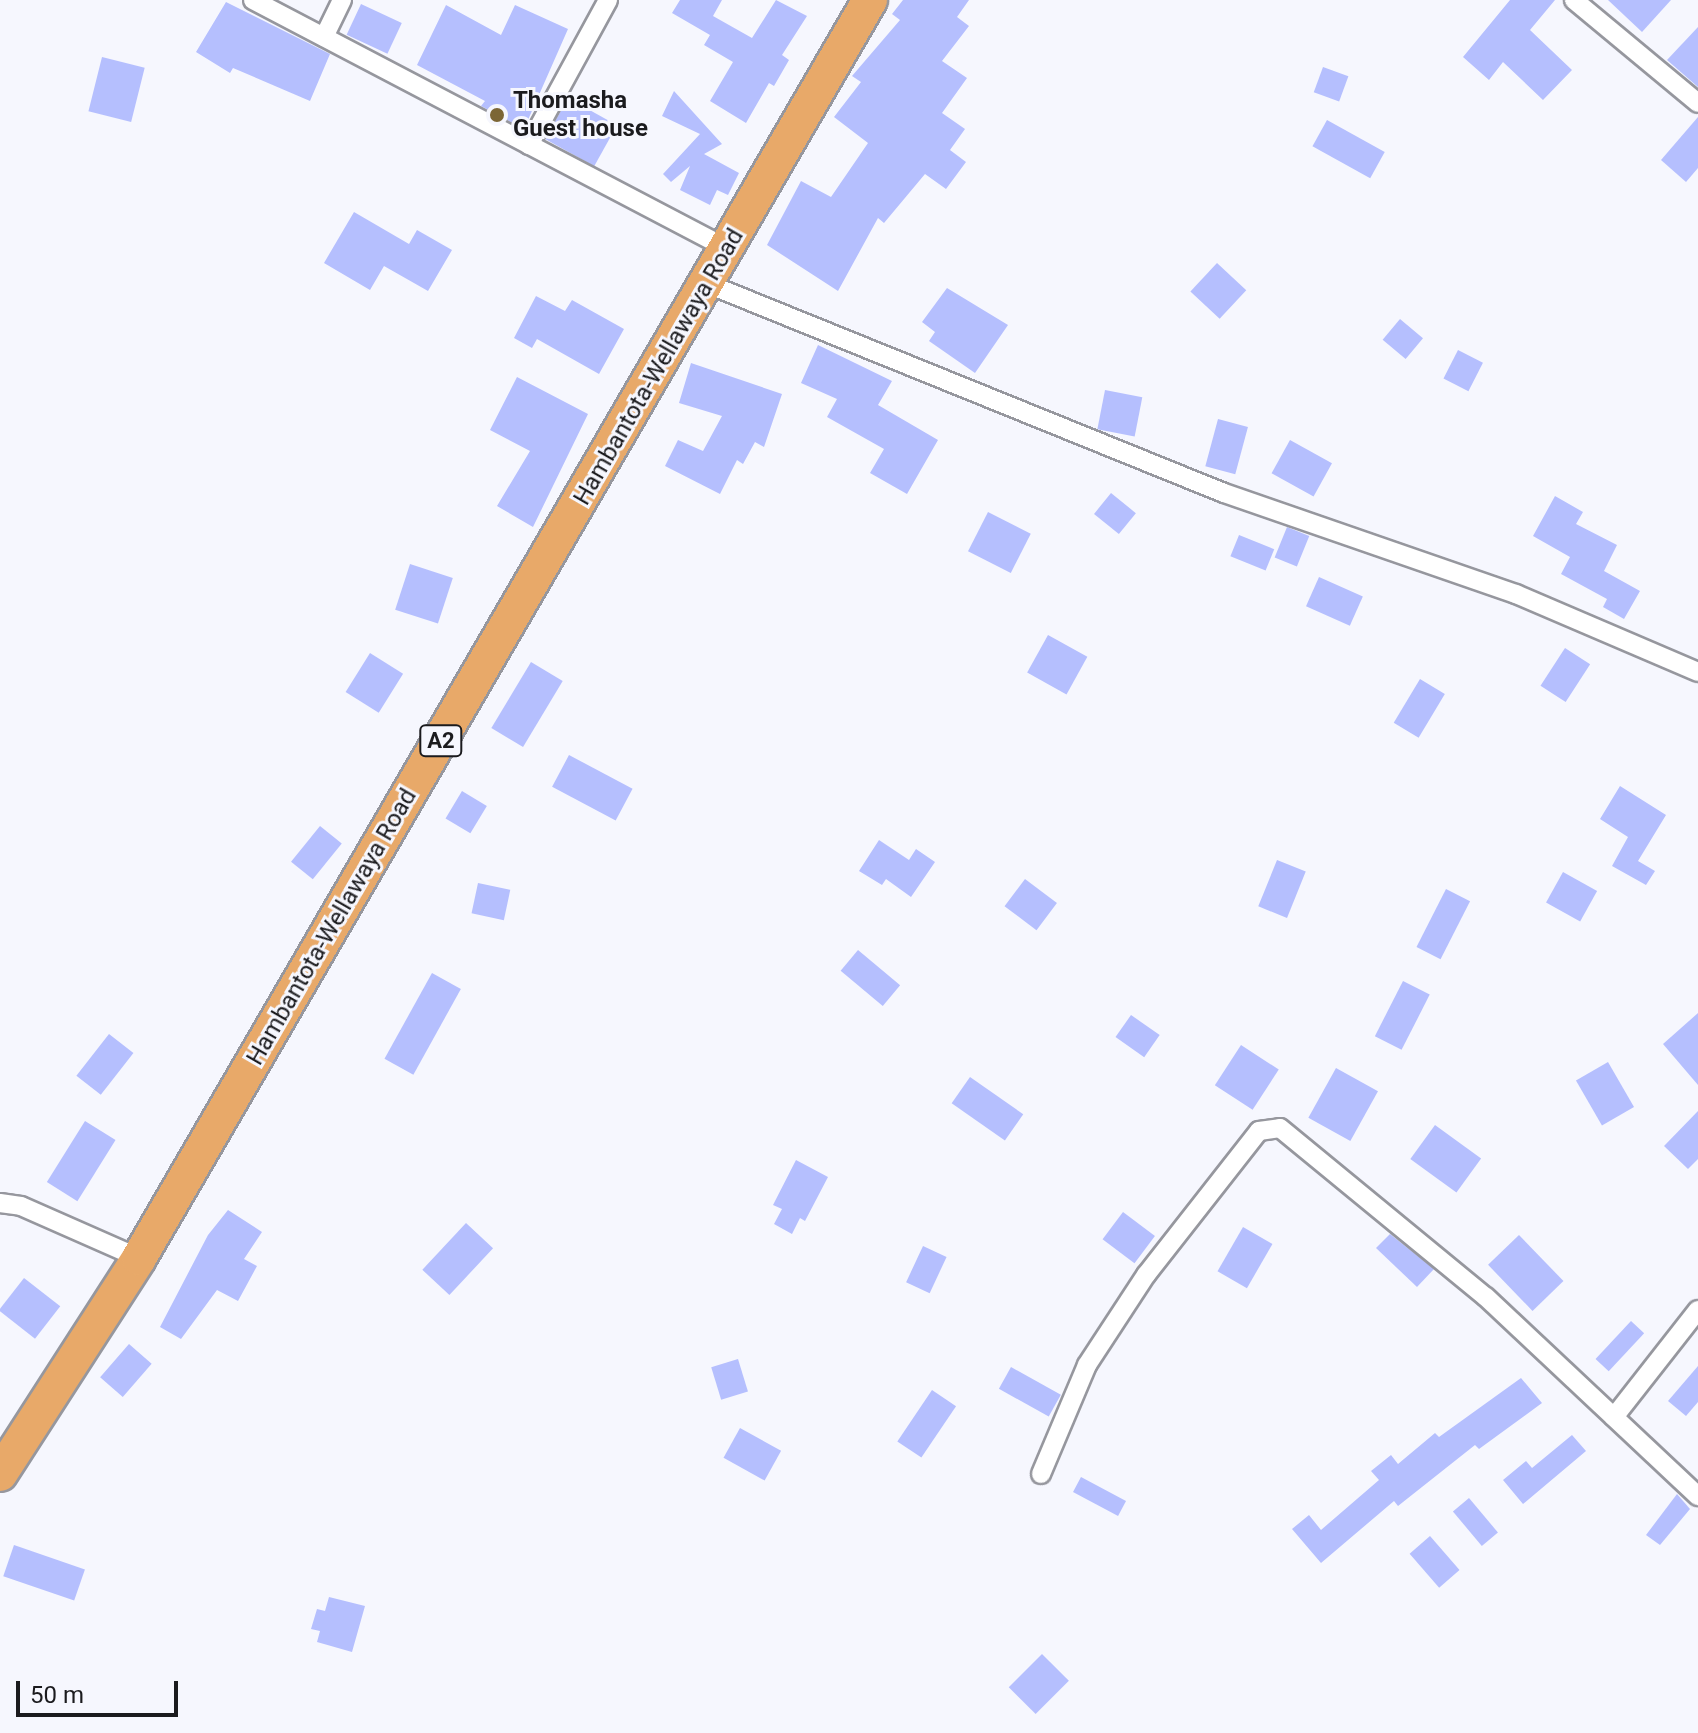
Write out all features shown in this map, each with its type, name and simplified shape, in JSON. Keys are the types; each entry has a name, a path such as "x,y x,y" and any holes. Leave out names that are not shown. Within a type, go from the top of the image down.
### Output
{"highway":[{"name":"Hambantota-Wellawaya Road","path":"0,1474 139,1258 708,284 870,0"}],"street":[{"path":"253,0 728,249"},
{"path":"324,37 342,0"},
{"path":"529,145 608,0"},
{"path":"1574,0 1698,103"},
{"path":"708,284 1224,493 1516,594 1698,672"},
{"path":"1041,1474 1087,1365 1146,1275 1259,1131 1280,1128 1486,1297 1698,1496"},
{"path":"0,1203 21,1206 139,1258"},
{"path":"1614,1417 1698,1310"}],"building":[{"path":"680,0 722,0 713,16 752,38 776,0 807,16 782,55 789,60 774,86 769,83 746,123 710,101 733,62 704,45 710,35 672,13"},
{"path":"903,0 969,0 957,17 969,26 942,61 967,78 942,113 965,129 950,150 966,162 946,189 925,174 884,223 878,218 838,291 767,245 801,181 831,197 868,143 834,117 861,82 852,76 900,20 892,14"},
{"path":"1510,0 1555,0 1530,30 1572,70 1543,100 1503,62 1489,80 1463,57"},
{"path":"1608,0 1671,0 1642,32"},
{"path":"226,2 330,54 310,101 233,68 230,73 196,52"},
{"path":"361,4 402,23 387,54 347,35"},
{"path":"446,5 501,35 515,5 568,29 524,129 481,106 485,101 417,65"},
{"path":"1698,27 1698,87 1667,60"},
{"path":"102,57 145,68 131,122 88,111"},
{"path":"1323,67 1348,76 1339,102 1314,92"},
{"path":"674,91 722,144 704,154 739,173 728,195 717,190 710,205 680,190 690,166 671,182 663,174 700,134 662,116"},
{"path":"568,98 617,125 594,166 545,139"},
{"path":"1698,117 1698,168 1686,182 1661,160"},
{"path":"1327,120 1385,152 1370,178 1312,146"},
{"path":"354,212 409,244 417,230 452,250 428,291 384,266 370,290 324,263"},
{"path":"1217,263 1246,290 1220,319 1190,292"},
{"path":"947,288 1008,325 975,373 929,341 935,332 922,322"},
{"path":"536,296 565,311 572,300 624,329 599,374 537,339 532,348 514,338"},
{"path":"1400,319 1423,338 1406,359 1383,340"},
{"path":"818,345 892,381 878,405 938,440 907,494 870,473 884,449 827,417 837,399 801,383"},
{"path":"1458,350 1483,363 1468,391 1443,379"},
{"path":"691,363 782,394 764,447 755,442 743,464 737,460 720,494 665,466 678,440 703,451 722,416 679,403"},
{"path":"517,377 588,414 533,527 497,506 530,451 490,430"},
{"path":"1105,390 1142,397 1135,437 1097,429"},
{"path":"1218,419 1248,427 1235,474 1205,466"},
{"path":"1290,440 1332,463 1314,497 1272,473"},
{"path":"1111,493 1136,513 1119,534 1094,514"},
{"path":"1555,496 1583,512 1576,524 1617,545 1604,571 1640,591 1624,619 1603,607 1607,599 1561,574 1570,557 1533,536"},
{"path":"988,512 1031,534 1011,573 968,551"},
{"path":"1287,527 1309,536 1297,567 1275,558"},
{"path":"1239,535 1274,549 1266,571 1230,556"},
{"path":"410,564 453,578 438,624 395,610"},
{"path":"1319,577 1363,597 1350,626 1306,606"},
{"path":"1048,635 1087,657 1067,694 1027,673"},
{"path":"1565,648 1590,664 1566,702 1540,686"},
{"path":"370,653 403,674 379,713 346,692"},
{"path":"531,662 563,681 523,747 491,728"},
{"path":"1420,679 1445,694 1419,738 1394,723"},
{"path":"569,755 633,789 616,821 552,787"},
{"path":"1620,786 1666,815 1638,861 1655,871 1646,885 1612,866 1628,837 1600,819"},
{"path":"462,791 487,806 470,833 446,818"},
{"path":"320,826 342,844 313,879 291,862"},
{"path":"879,840 909,860 916,849 935,862 911,897 886,879 882,885 859,871"},
{"path":"1277,860 1306,872 1287,918 1258,906"},
{"path":"1563,872 1597,891 1580,922 1546,903"},
{"path":"1025,879 1057,903 1036,930 1005,906"},
{"path":"478,883 510,890 504,920 472,913"},
{"path":"1446,889 1470,901 1441,959 1416,947"},
{"path":"858,950 900,985 883,1006 841,971"},
{"path":"432,973 461,989 413,1075 384,1059"},
{"path":"1403,981 1430,995 1402,1050 1375,1036"},
{"path":"1698,1013 1698,1085 1663,1044"},
{"path":"1131,1015 1160,1035 1144,1057 1116,1037"},
{"path":"109,1034 133,1053 101,1095 76,1076"},
{"path":"1241,1045 1279,1070 1253,1110 1215,1085"},
{"path":"1608,1062 1634,1107 1602,1126 1576,1080"},
{"path":"1336,1068 1378,1091 1350,1141 1308,1118"},
{"path":"970,1077 1023,1114 1005,1140 952,1103"},
{"path":"1698,1111 1698,1159 1688,1169 1664,1146"},
{"path":"85,1121 116,1140 77,1201 47,1182"},
{"path":"1435,1125 1481,1159 1456,1192 1410,1159"},
{"path":"796,1160 828,1177 805,1221 800,1218 792,1234 774,1224 782,1209 773,1205"},
{"path":"228,1210 262,1232 244,1259 257,1266 238,1301 217,1290 181,1339 160,1327 208,1235"},
{"path":"1123,1212 1155,1236 1134,1263 1103,1239"},
{"path":"466,1223 493,1248 449,1295 422,1270"},
{"path":"1243,1227 1272,1244 1247,1288 1218,1271"},
{"path":"1390,1234 1434,1269 1417,1287 1376,1248"},
{"path":"1519,1235 1563,1281 1533,1311 1488,1265"},
{"path":"923,1246 947,1257 930,1293 906,1282"},
{"path":"24,1278 60,1306 35,1339 0,1311"},
{"path":"1631,1321 1644,1333 1609,1371 1596,1359"},
{"path":"129,1344 152,1364 123,1397 100,1377"},
{"path":"738,1359 748,1392 721,1400 711,1367"},
{"path":"1698,1366 1698,1402 1686,1416 1668,1401"},
{"path":"1011,1367 1061,1395 1049,1416 999,1389"},
{"path":"1521,1378 1542,1403 1479,1449 1475,1445 1398,1506 1394,1501 1321,1563 1292,1529 1309,1515 1321,1530 1379,1480 1371,1471 1391,1455 1398,1464 1435,1433 1439,1437"},
{"path":"932,1390 956,1406 921,1458 897,1441"},
{"path":"740,1428 781,1451 765,1481 724,1458"},
{"path":"1572,1435 1586,1451 1523,1504 1503,1480 1526,1461 1532,1468"},
{"path":"1081,1477 1126,1501 1118,1516 1073,1492"},
{"path":"1677,1494 1690,1509 1660,1545 1646,1535"},
{"path":"1469,1498 1498,1532 1482,1546 1453,1511"},
{"path":"1430,1536 1460,1570 1439,1588 1410,1554"},
{"path":"14,1545 85,1569 74,1601 3,1576"},
{"path":"329,1597 365,1606 352,1652 317,1642 320,1631 311,1629 317,1609 325,1611"},
{"path":"1042,1654 1069,1681 1036,1714 1009,1687"}],"place":[{"name":"Thomasha Guest house","path":"497,115"}]}
